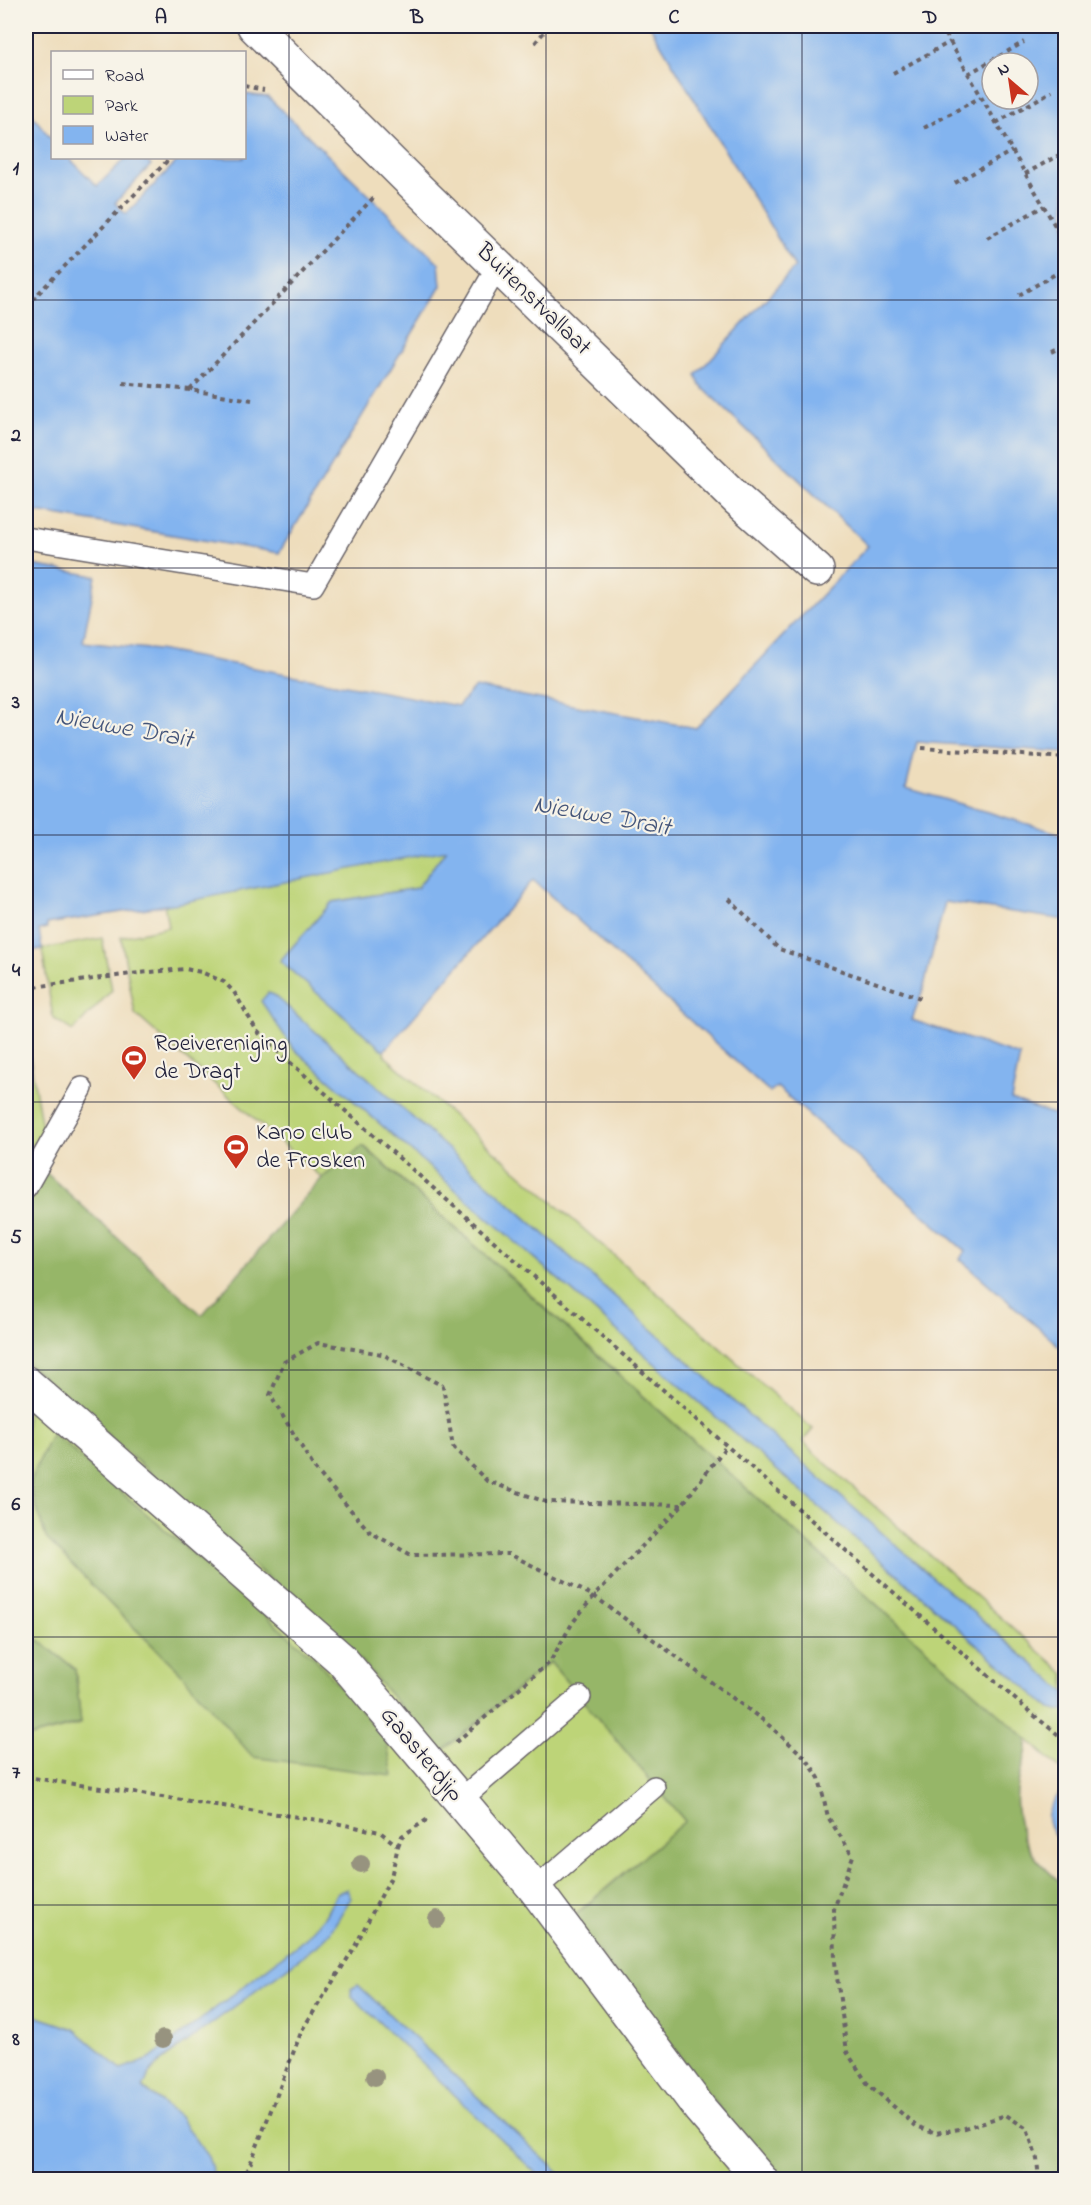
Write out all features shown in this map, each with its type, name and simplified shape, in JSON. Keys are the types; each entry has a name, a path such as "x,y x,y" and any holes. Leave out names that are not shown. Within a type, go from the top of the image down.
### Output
{"street":[{"name":"Buitenstvallaat","path":"254,26 738,500 817,570"},
{"name":"Gaasterdjip","path":"26,1383 341,1659 535,1889 700,2109 761,2180"}],"lane":[{"path":"26,538 313,585 498,266"},
{"path":"26,1187 82,1088"},
{"path":"459,1801 580,1697"},
{"path":"535,1889 654,1787"}],"path":[{"path":"535,43 549,26"},
{"path":"940,26 980,95"},
{"path":"893,73 950,42"},
{"path":"968,74 1024,42"},
{"path":"996,123 1052,91"},
{"path":"924,128 980,98"},
{"path":"989,111 1065,245"},
{"path":"956,183 1012,151"},
{"path":"1026,174 1065,151"},
{"path":"26,306 169,159"},
{"path":"190,390 376,195"},
{"path":"987,238 1044,206"},
{"path":"1054,225 1065,219"},
{"path":"1019,295 1065,268"},
{"path":"1052,352 1065,345"},
{"path":"26,370 35,371"},
{"path":"123,383 190,390 252,400"},
{"path":"922,748 1065,758"},
{"path":"729,899 779,950 923,999"},
{"path":"26,988 185,969 201,972 224,982 234,992 257,1031 274,1049 1065,1741"},
{"path":"682,1505 546,1502 487,1481 453,1447 443,1386 382,1354 318,1343 284,1362 270,1395 315,1469 370,1533 411,1555 509,1554 594,1596 764,1721 806,1758 819,1778 828,1817 854,1856 834,1909 835,1962 848,2052 867,2083 916,2126 936,2133 965,2128 1006,2115 1027,2129 1037,2159 1039,2180"},
{"path":"429,1766 550,1662 573,1622 594,1596 682,1505 727,1445"},
{"path":"26,1777 325,1821 380,1832 398,1846 391,1877 353,1950 302,2030 244,2177"}],"green space":[{"path":"447,849 417,888 332,902 280,961 384,1051 385,1056 813,1429 803,1441 812,1451 1065,1674 1065,1692 274,995 268,993 293,1048 1051,1709 1065,1710 1065,1773 364,1146 322,1178 135,1014 121,937 168,927 164,903 179,903"},
{"path":"102,938 112,990 73,1031 53,1018 42,949"},
{"path":"26,1036 44,1139 35,1148 26,1140"},
{"path":"363,1146 1027,1739 1026,1756 1017,1789 1020,1828 1036,1858 1065,1887 1065,2179 775,2179 572,1918 685,1821 550,1662 440,1753 362,1662 26,1362 26,1204 44,1171 202,1315 322,1178"},
{"path":"26,1362 362,1662 440,1753 550,1662 685,1821 572,1917 775,2179 565,2179 358,1985 351,1989 352,1996 542,2179 327,2180 300,2175 291,2180 215,2179 208,2157 179,2117 143,2087 149,2074 161,2061 320,1943 337,1893 325,1916 306,1938 150,2059 121,2069 74,2029 26,2013 26,1738 81,1724 75,1669 26,1630","holes":["29,1483 179,1671 46,1537"]},
{"path":"52,1433 315,1658 386,1739 393,1776 253,1757 179,1671 46,1538 29,1483"},
{"path":"26,1630 75,1669 81,1723 26,1738"}],"water":[{"name":"Nieuwe Drait","path":"650,26 1065,26 1065,752 917,742 906,788 1065,835 1065,920 945,902 923,990 912,1020 1020,1056 1011,1100 1065,1118 1065,1351 960,1259 965,1251 777,1087 770,1092 533,880 384,1051 280,961 332,902 417,888 446,850 179,903 47,924 47,928 39,930 42,949 26,952 26,564 96,576 83,642 158,650 458,706 475,687 696,728 868,546 700,385 696,375 795,267"},
{"path":"246,94 268,97 439,263 441,286 279,553 26,510 26,107 51,139 51,159 70,159 97,186 125,159 143,159 151,165 115,203 126,214 179,159 246,159"},
{"path":"268,993 274,995 1065,1692 1065,1710 1051,1709 293,1048 261,1001"},
{"path":"1065,1786 1065,1846 1051,1830 1048,1816 1053,1802"},
{"path":"347,1889 351,1898 329,1934 320,1943 161,2061 149,2074 143,2088 179,2117 208,2157 215,2179 26,2179 26,2013 74,2029 121,2069 150,2059 306,1938 325,1916 337,1893"},
{"path":"358,1985 565,2179 542,2179 352,1996 351,1989"}],"place":[{"name":"Roeivereniging de Dragt","path":"134,1081"},
{"name":"Kano club de Frosken","path":"236,1170"}]}
